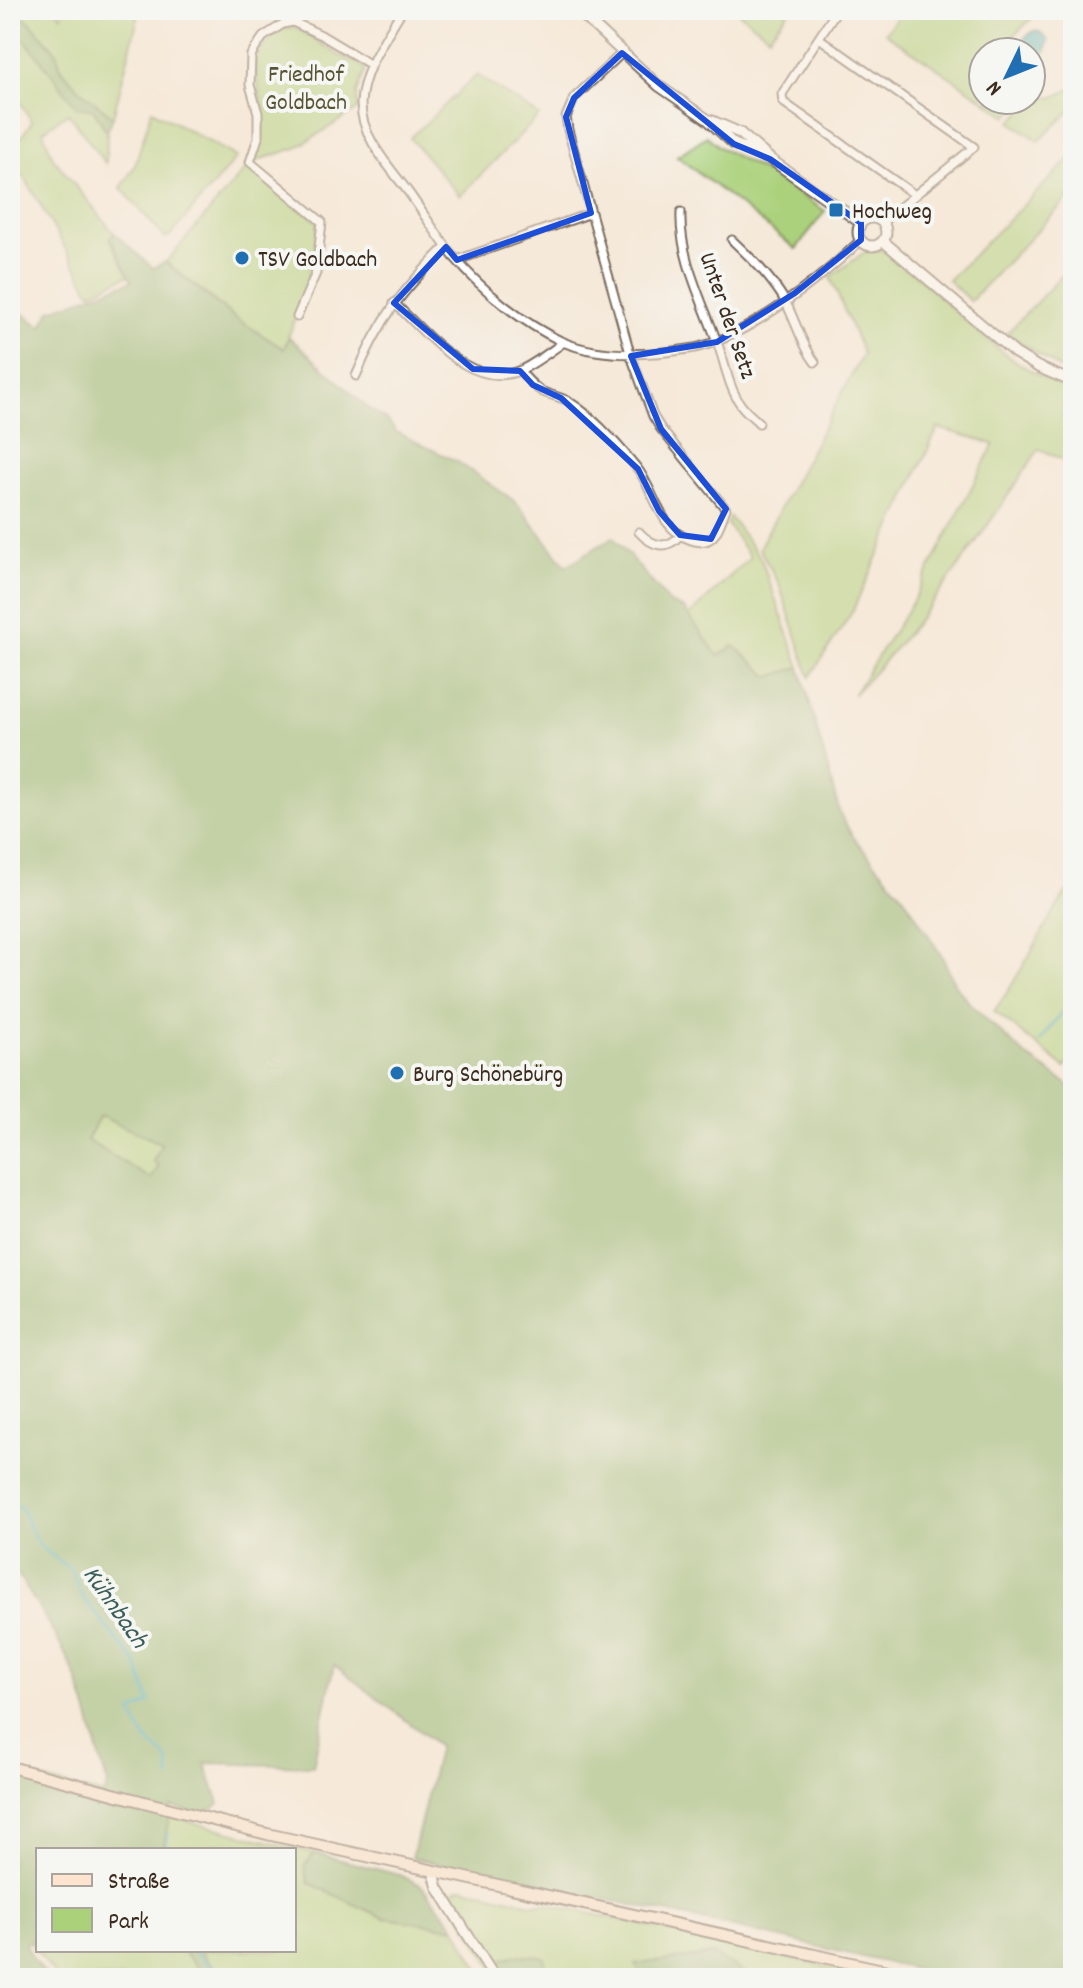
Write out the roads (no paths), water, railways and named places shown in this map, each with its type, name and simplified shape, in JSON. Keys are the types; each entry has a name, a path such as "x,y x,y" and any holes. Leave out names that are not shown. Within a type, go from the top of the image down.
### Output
{"main road":[{"path":"10,1767 267,1834 434,1873 919,1978"}],"street":[{"path":"402,10 371,65 362,94 363,121 374,145 457,260 501,302 564,342 630,353 691,349 717,342 752,324 861,240"},
{"path":"577,10 659,86 707,119 734,144 770,159 861,223"},
{"path":"837,10 782,94 783,102 915,195"},
{"path":"297,317 316,273 322,222 250,162 258,138 258,113 250,85 251,55 263,37 283,24 293,22 371,65"},
{"path":"819,38 974,147 882,222"},
{"path":"520,371 543,392 571,402 603,431 638,469 659,511 680,535 702,542 718,532 726,509 653,416 630,353 566,117 574,98 622,53"},
{"name":"Unter der Setz","path":"681,212 680,233 697,293 732,388 741,405 759,423"},
{"path":"457,260 591,213"},
{"path":"871,217 882,222 886,230 883,241 872,246 861,240 858,229 861,223 871,217"},
{"path":"732,240 762,269 785,300 806,351 815,362"},
{"path":"883,241 1015,353 1073,382"},
{"path":"356,376 371,341 394,303 446,247"},
{"path":"394,303 456,359 490,374 520,371 564,342"},
{"path":"639,532 658,545 667,545 680,535"},
{"path":"434,1873 438,1888 495,1978"}],"water":[{"path":"1034,31 1044,36 1026,36"}],"waterway":[{"path":"1040,1041 1073,998"},
{"name":"Kühnbach","path":"10,1500 22,1509 40,1546 71,1570 83,1598 136,1663 150,1702 132,1712 145,1738 167,1759 169,1778"},
{"name":"Kühnbach","path":"165,1848 168,1834"},
{"name":"Kühnbach","path":"195,1952 222,1978"}],"place":[{"name":"Hochweg","path":"836,210"},
{"name":"TSV Goldbach","path":"242,258"},
{"name":"Burg Schönebürg","path":"397,1073"}],"park label":[{"name":"Friedhof Goldbach","path":"306,87"}]}
